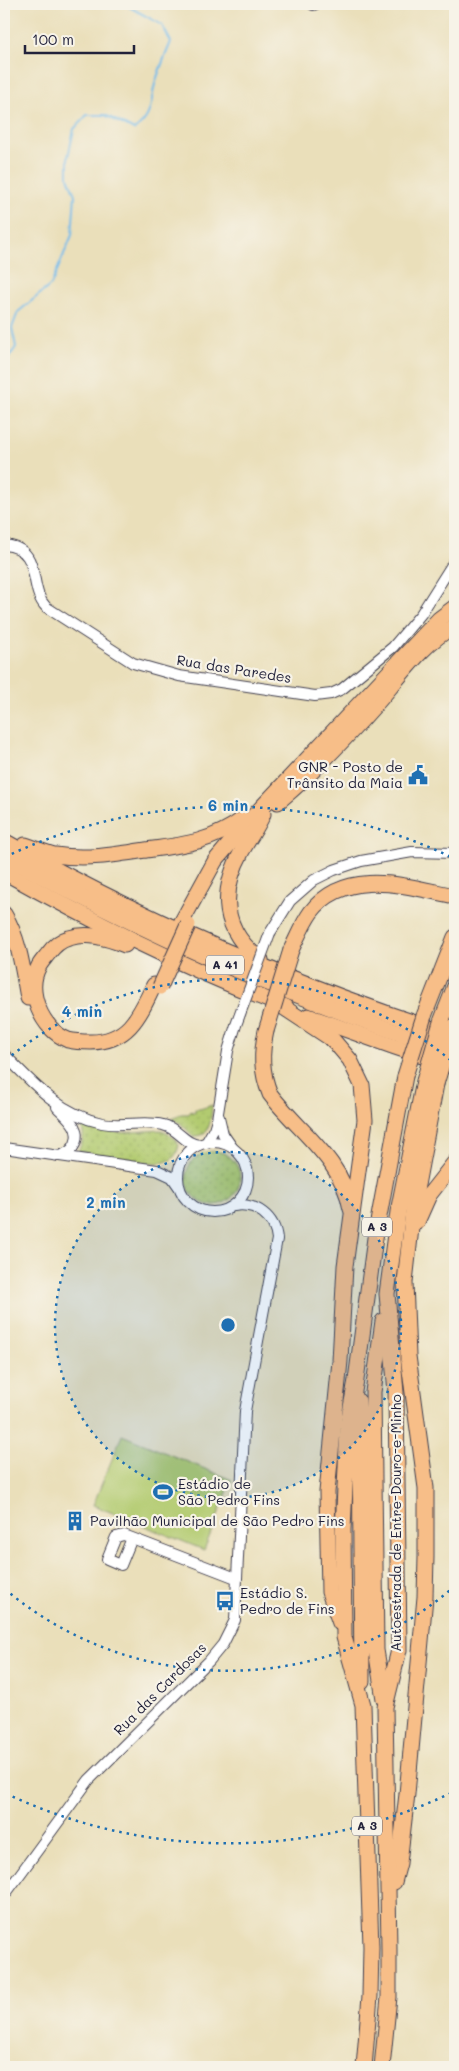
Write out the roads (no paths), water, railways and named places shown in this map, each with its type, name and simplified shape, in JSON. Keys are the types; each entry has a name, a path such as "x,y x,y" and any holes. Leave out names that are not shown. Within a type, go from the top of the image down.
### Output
{"highway":[{"path":"155,950 136,950 108,938 92,936 68,938 53,948 38,967 33,992 41,1016 57,1034 68,1040 79,1042 100,1042 118,1036 129,1028 157,986 215,861 272,796 439,619 455,607"},
{"path":"185,924 221,865 263,814 283,798 336,745 442,633 455,626"},
{"path":"4,836 53,855 93,858 113,856 192,844 212,838 227,831 272,796"},
{"path":"263,814 233,869 228,892 229,914 237,936 246,949 269,967 297,981"},
{"path":"4,841 92,889 168,926 297,981 451,1027"},
{"name":"A 41","path":"4,856 118,916 265,983 368,1023 455,1052"},
{"name":"A 41","path":"4,872 76,911 155,950 280,1005 455,1067"},
{"path":"352,1218 347,1192 339,1173 270,1094 264,1080 262,1050 266,1030 291,950 310,913 320,902 343,887 377,882 455,896"},
{"path":"4,914 11,925 23,967 31,1016 41,1030 64,1046 78,1050 97,1050 120,1044 136,1033 146,1022 157,986"},
{"name":"A 3","path":"363,1706 344,1637 344,1521 348,1424 356,1380 375,1238 405,1076 424,1016 455,937"},
{"path":"389,1898 399,1863 425,1597 426,1488 406,1336 405,1282 407,1254 430,1082 451,1027 455,986"},
{"path":"280,1005 333,1040 350,1060 362,1086 365,1120 346,1266 340,1361 327,1492 329,1592 344,1637"},
{"name":"Autoestrada de Entre-Douro-e-Minho","path":"382,2067 389,1997 385,1707 398,1650 399,1621 396,1392 387,1294 398,1212 430,1082"},
{"path":"407,1254 423,1207 436,1184 455,1162"},
{"name":"A 3","path":"385,1707 376,1650 373,1392 387,1294"},
{"name":"A 3","path":"356,1380 360,1427 363,1706 371,1946 370,1996 364,2067"}],"street":[{"name":"Rua das Paredes","path":"4,545 18,550 32,562 41,602 46,607 133,663 179,676 316,696 331,694 342,688 393,647 421,614 455,560"},
{"path":"4,1148 157,1170 172,1168 202,1144 214,1128 219,1109 224,1073 236,1025 270,933 290,901 314,880 334,870 361,861 412,852 455,853"},
{"path":"4,1054 76,1128 78,1136 73,1148 65,1154 58,1156"},
{"path":"42,1093 57,1104 102,1123 122,1125 159,1124 175,1130 189,1143 222,1143 236,1150"},
{"path":"219,1109 220,1128 241,1156 247,1169 248,1196 255,1208"},
{"path":"180,1190 178,1172 186,1146 181,1136"},
{"path":"157,1170 172,1177 186,1199 193,1206 203,1211 219,1212 234,1206 248,1205 255,1208"},
{"path":"234,1206 240,1200 248,1184"},
{"name":"Rua das Cardosas","path":"4,1896 89,1780 209,1661 223,1644 234,1620 245,1411 277,1239 276,1229 272,1221 255,1208"},
{"path":"132,1538 236,1578"}],"waterway":[{"path":"4,365 16,347 12,328 18,312 51,285 72,235 75,195 68,177 68,157 74,129 87,115 105,115 134,130 145,120 150,109 153,91 171,42 162,25 124,4"}],"place":[{"name":"GNR - Posto de Trânsito da Maia","path":"418,775"},
{"name":"Estádio de São Pedro Fins","path":"163,1492"},
{"name":"Pavilhão Municipal de São Pedro Fins","path":"75,1521"},
{"name":"Estádio S. Pedro de Fins","path":"225,1601"}]}
